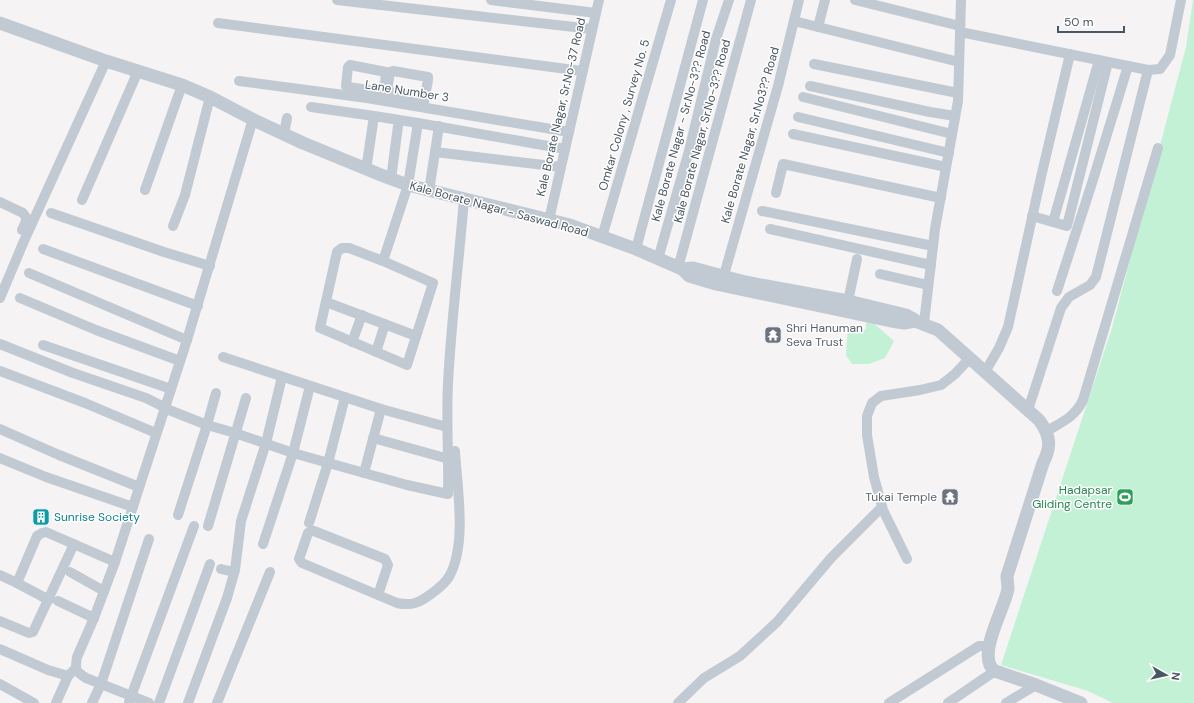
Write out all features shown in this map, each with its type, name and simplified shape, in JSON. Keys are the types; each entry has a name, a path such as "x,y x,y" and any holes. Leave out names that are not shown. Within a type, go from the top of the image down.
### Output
{"street":[{"path":"337,0 592,29"},
{"path":"491,0 596,13"},
{"name":"Kale Borate Nagar, Sr.No-37 Road","path":"549,220 599,0"},
{"name":"Omkar Colony , Survey No. 5","path":"602,236 671,0"},
{"path":"636,248 704,0"},
{"name":"Kale Borate Nagar - Sr.No-3?? Road","path":"658,259 689,150 716,39 729,0"},
{"name":"Kale Borate Nagar, Sr.No-3?? Road","path":"680,269 751,0"},
{"name":"Kale Borate Nagar, Sr.No3?? Road","path":"722,281 778,86 799,0"},
{"path":"818,27 825,0"},
{"path":"854,0 960,29 1148,70 1160,69 1170,55 1181,0"},
{"path":"920,322 928,285 958,94 961,0"},
{"path":"794,21 959,62"},
{"name":"Kale Borate Nagar - Saswad Road","path":"0,23 106,61 182,85 210,97 253,120 366,170 408,185 570,225 636,248 680,269"},
{"path":"218,23 582,70"},
{"path":"985,372 999,348 1008,327 1070,54"},
{"path":"0,282 106,61"},
{"path":"1032,216 1067,226 1103,61"},
{"path":"814,64 958,94"},
{"path":"1057,291 1128,66"},
{"path":"1028,410 1061,308 1069,297 1090,285 1096,277 1148,70"},
{"path":"82,200 138,71"},
{"name":"Lane Number 3","path":"240,81 382,96 569,132"},
{"path":"145,190 182,85"},
{"path":"810,86 955,116"},
{"path":"173,226 185,195 210,97"},
{"path":"803,97 952,134"},
{"path":"311,107 439,126 565,149"},
{"path":"366,170 374,116"},
{"path":"798,117 949,152"},
{"path":"284,134 288,118"},
{"path":"149,703 130,700 79,674 76,668 77,657 94,618 115,562 198,306 253,120"},
{"path":"383,261 408,185 418,123"},
{"path":"391,179 398,126"},
{"path":"429,190 439,126"},
{"path":"793,134 946,167"},
{"path":"1047,431 1071,417 1079,409 1083,400 1158,148"},
{"path":"435,152 561,168"},
{"path":"776,194 783,164 941,198"},
{"path":"0,344 73,373 146,398 164,408 207,425 293,453 406,485 448,494 449,459 446,427 447,396 464,199"},
{"path":"0,202 23,213 27,219 27,227 0,298"},
{"path":"762,211 933,246"},
{"path":"51,213 164,252 210,266"},
{"path":"770,229 931,264"},
{"path":"342,248 349,248 383,261 433,283 407,365 320,328 337,252 342,248"},
{"path":"43,249 198,306"},
{"path":"848,301 857,259"},
{"path":"680,269 693,268 722,281 745,282 904,323 920,322"},
{"path":"29,273 187,340"},
{"path":"880,274 928,285"},
{"path":"20,298 96,330 180,361"},
{"path":"806,298 848,301 906,315 938,330 1039,420 1047,431 1049,440 1048,454 1051,467 1015,578 1008,588 989,646 987,657 992,669 995,671 1036,685 1071,701"},
{"path":"326,302 416,336"},
{"path":"352,342 362,315"},
{"path":"376,352 386,324"},
{"path":"43,344 171,389"},
{"path":"223,357 282,378 446,427"},
{"path":"907,559 882,507 874,477 867,435 867,416 872,403 882,396 941,385 955,374 970,358"},
{"path":"0,371 156,432"},
{"path":"188,703 217,629 234,572 241,521 266,443 282,378"},
{"path":"263,544 293,453 310,386"},
{"path":"178,515 216,393"},
{"path":"378,595 388,565 385,559 314,531 308,533 299,559 300,561 378,595 397,603 408,605 418,602 438,590 449,577 454,565 458,551 460,524 452,409 447,396"},
{"path":"309,523 328,463 345,397"},
{"path":"208,526 246,398"},
{"path":"364,473 381,408"},
{"path":"0,429 139,487"},
{"path":"373,438 449,459"},
{"path":"0,458 46,477 133,507"},
{"path":"678,703 704,678 740,656 777,622 831,558 882,507"},
{"path":"130,700 194,526"},
{"path":"17,583 37,536 46,532 115,562"},
{"path":"92,703 101,684 149,539"},
{"path":"0,621 29,633 34,632 54,600 74,544"},
{"path":"159,703 210,564"},
{"path":"222,569 234,572"},
{"path":"70,572 104,591"},
{"path":"217,703 270,572"},
{"path":"0,575 94,618"},
{"path":"889,703 979,646 989,646"},
{"path":"0,650 48,670 68,676"},
{"path":"56,703 68,676 76,668"},
{"path":"948,703 995,671"},
{"path":"0,684 34,703"},
{"path":"1006,703 1036,685"}],"green space":[{"name":"Hadapsar Gliding Centre","path":"1193,0 1194,703 1113,703 1088,691 1001,665 1112,328 1186,47"},
{"path":"866,320 872,322 894,341 885,358 869,364 852,364 846,355 848,326 866,330"}],"place":[{"name":"Shri Hanuman Seva Trust","path":"773,335"},
{"name":"Tukai Temple","path":"950,497"},
{"name":"Hadapsar Gliding Centre","path":"1125,497"},
{"name":"Sunrise Society","path":"41,517"}]}
